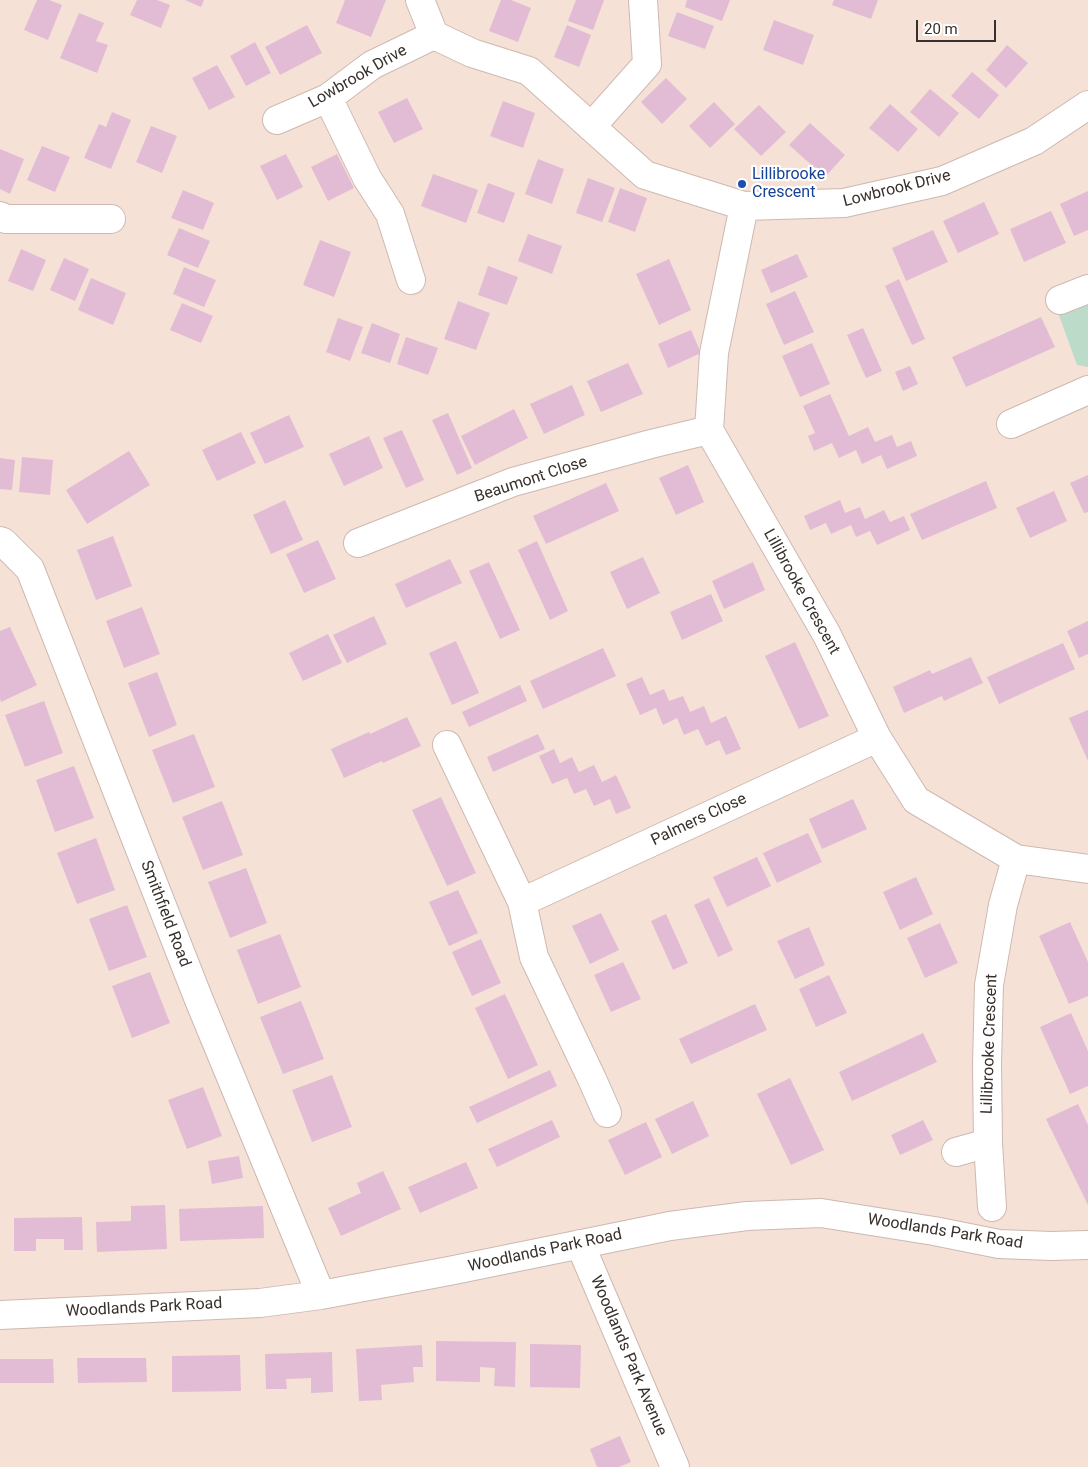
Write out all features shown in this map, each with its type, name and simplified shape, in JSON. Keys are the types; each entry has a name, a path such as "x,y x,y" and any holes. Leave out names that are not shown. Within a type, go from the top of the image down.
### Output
{"street":[{"path":"420,0 434,35"},
{"path":"591,127 647,64 643,0"},
{"name":"Lowbrook Drive","path":"277,120 328,98 372,65 434,35 472,54 529,71 645,175 744,206 844,203 942,181 1034,141 1088,105"},
{"path":"328,98 367,178 390,214 411,280"},
{"path":"709,430 714,353 744,206"},
{"path":"0,216 6,219 111,219"},
{"path":"1060,300 1088,289"},
{"path":"1011,424 1088,390"},
{"name":"Beaumont Close","path":"358,543 513,482 709,430"},
{"name":"Lillibrooke Crescent","path":"709,430 827,635 877,738 916,800 1016,859 1088,869"},
{"name":"Smithfield Road","path":"0,542 30,569 199,1000 321,1295"},
{"name":"Palmers Close","path":"522,902 877,738"},
{"path":"447,745 522,902 534,957 607,1113"},
{"name":"Lillibrooke Crescent","path":"992,1207 988,1143 989,985 1003,905 1016,859"},
{"path":"956,1152 988,1143"},
{"name":"Woodlands Park Road","path":"0,1315 260,1303 321,1295 670,1226 747,1216 821,1213 934,1231 1000,1244 1088,1245"},
{"name":"Woodlands Park Avenue","path":"580,1244 675,1467"}],"green space":[{"path":"1088,297 1088,367 1077,365 1057,310"}],"building":[{"path":"37,0 49,0 62,5 48,40 24,30"},
{"path":"137,0 157,0 170,5 161,28 130,15"},
{"path":"185,0 204,0 201,7"},
{"path":"345,0 386,0 371,37 336,23"},
{"path":"501,0 511,0 531,8 518,42 489,31"},
{"path":"576,0 604,0 593,30 568,21"},
{"path":"687,0 730,0 722,21 685,7"},
{"path":"834,0 878,0 871,19 832,5"},
{"path":"677,12 714,26 705,49 668,36"},
{"path":"79,13 104,23 96,41 108,45 97,73 60,58"},
{"path":"774,20 814,35 803,65 763,50"},
{"path":"307,25 322,53 280,75 265,47"},
{"path":"567,25 591,35 579,67 554,57"},
{"path":"255,42 271,73 246,86 230,56"},
{"path":"1007,45 1028,63 1006,88 986,70"},
{"path":"217,65 235,97 209,110 192,78"},
{"path":"972,72 999,95 979,119 951,96"},
{"path":"666,78 687,99 662,124 641,102"},
{"path":"930,89 959,113 939,137 910,112"},
{"path":"407,98 423,129 394,143 378,112"},
{"path":"503,101 535,113 523,148 490,136"},
{"path":"714,102 735,124 710,148 689,126"},
{"path":"890,104 918,129 898,152 869,128"},
{"path":"759,105 786,132 761,156 734,129"},
{"path":"112,112 131,120 111,169 84,158 99,124 106,127"},
{"path":"810,123 845,155 825,177 789,145"},
{"path":"151,126 177,136 162,173 136,162"},
{"path":"42,146 70,157 55,192 27,180"},
{"path":"0,149 24,159 10,194 0,189"},
{"path":"286,154 303,187 277,200 260,166"},
{"path":"337,154 354,188 328,201 311,167"},
{"path":"538,159 564,169 552,204 525,194"},
{"path":"433,174 478,190 466,223 421,206"},
{"path":"588,178 615,188 602,222 576,213"},
{"path":"488,183 515,193 504,223 477,213"},
{"path":"620,188 647,198 635,232 608,222"},
{"path":"183,190 214,203 203,230 171,218"},
{"path":"1088,191 1088,230 1074,236 1060,204"},
{"path":"984,202 999,234 958,253 943,221"},
{"path":"1051,211 1066,243 1024,262 1010,229"},
{"path":"179,228 210,241 198,268 167,255"},
{"path":"933,230 948,262 906,281 892,248"},
{"path":"528,234 562,246 552,274 518,261"},
{"path":"320,240 351,252 334,297 303,285"},
{"path":"21,249 46,260 33,291 8,281"},
{"path":"797,254 808,277 771,293 761,270"},
{"path":"64,258 89,269 75,301 50,290"},
{"path":"669,259 691,310 659,325 636,274"},
{"path":"488,266 518,277 507,305 478,295"},
{"path":"184,267 216,280 204,307 173,294"},
{"path":"91,278 126,293 113,325 78,310"},
{"path":"899,279 925,339 912,345 885,286"},
{"path":"795,291 814,332 784,345 766,304"},
{"path":"458,301 490,313 476,350 444,339"},
{"path":"182,303 213,316 201,343 170,330"},
{"path":"1041,317 1055,347 966,387 952,357"},
{"path":"338,318 363,327 350,361 326,352"},
{"path":"372,323 400,334 390,363 361,353"},
{"path":"863,328 882,371 866,378 847,335"},
{"path":"691,330 701,353 668,368 658,344"},
{"path":"406,337 438,348 428,375 397,364"},
{"path":"812,343 830,384 800,397 782,356"},
{"path":"628,363 643,394 601,412 587,381"},
{"path":"910,366 918,384 903,391 895,372"},
{"path":"572,385 585,415 544,434 530,404"},
{"path":"830,394 849,436 868,427 875,442 892,435 897,447 911,441 917,456 887,469 881,455 862,464 856,450 839,458 832,443 814,451 808,436 815,433 803,406"},
{"path":"514,409 528,438 475,465 461,436"},
{"path":"448,413 472,468 457,475 432,420"},
{"path":"289,415 304,447 265,464 250,433"},
{"path":"402,430 424,480 406,488 383,438"},
{"path":"241,432 256,463 217,481 202,450"},
{"path":"369,436 383,468 344,486 329,454"},
{"path":"129,451 150,485 87,524 66,490"},
{"path":"22,457 53,460 50,495 19,492"},
{"path":"0,458 15,460 12,490 0,489"},
{"path":"688,465 704,502 676,515 659,478"},
{"path":"1088,475 1088,512 1084,513 1070,483"},
{"path":"986,481 997,508 922,540 910,514"},
{"path":"606,483 619,511 546,544 533,516"},
{"path":"1054,491 1067,521 1030,538 1016,508"},
{"path":"285,500 303,540 271,554 253,515"},
{"path":"840,500 845,513 860,507 865,519 884,510 890,522 904,516 910,530 877,545 870,531 856,537 851,525 831,534 826,523 810,530 804,516"},
{"path":"113,536 132,586 96,600 77,550"},
{"path":"318,540 336,579 304,593 286,554"},
{"path":"537,541 568,611 550,620 518,550"},
{"path":"643,557 660,593 627,609 610,572"},
{"path":"450,559 462,583 406,608 395,584"},
{"path":"489,562 520,630 500,639 469,571"},
{"path":"753,562 765,590 724,609 712,581"},
{"path":"711,594 723,621 682,640 670,612"},
{"path":"142,607 160,654 124,668 106,621"},
{"path":"374,616 387,644 347,663 333,635"},
{"path":"1088,621 1088,654 1079,658 1067,631"},
{"path":"10,627 37,685 1,702 0,631"},
{"path":"328,634 342,663 303,681 289,653"},
{"path":"456,641 479,693 452,705 429,653"},
{"path":"795,642 829,716 799,729 765,656"},
{"path":"1063,643 1075,669 999,704 987,677"},
{"path":"603,648 616,676 543,709 530,681"},
{"path":"971,657 983,683 944,701 942,696 904,713 893,687 930,670 932,674"},
{"path":"157,672 177,725 149,737 128,683"},
{"path":"642,677 650,695 664,689 669,701 683,696 690,712 704,706 711,723 726,716 741,749 726,755 719,740 706,746 698,729 684,735 677,718 663,725 656,708 640,715 626,684"},
{"path":"520,685 527,701 469,727 462,712"},
{"path":"44,701 63,753 25,767 5,715"},
{"path":"1088,710 1088,761 1069,718"},
{"path":"407,717 421,746 344,778 331,749"},
{"path":"194,734 215,787 173,803 152,750"},
{"path":"538,734 545,749 493,772 487,757"},
{"path":"554,749 560,763 572,757 579,772 594,765 602,782 616,775 631,808 616,814 610,799 594,806 586,789 574,794 567,778 552,784 539,756"},
{"path":"74,766 94,818 55,832 36,780"},
{"path":"441,797 476,873 447,886 412,810"},
{"path":"853,799 867,829 822,849 809,819"},
{"path":"222,801 243,855 203,870 182,817"},
{"path":"808,833 822,862 777,883 763,853"},
{"path":"96,838 115,890 77,904 57,853"},
{"path":"757,857 771,886 727,907 713,877"},
{"path":"246,868 267,923 230,938 208,882"},
{"path":"916,877 933,914 900,930 883,892"},
{"path":"458,890 478,933 449,946 429,902"},
{"path":"709,898 733,950 718,957 694,905"},
{"path":"127,905 147,957 109,971 89,919"},
{"path":"601,913 619,950 590,964 572,926"},
{"path":"666,914 688,963 673,970 651,921"},
{"path":"1070,922 1088,962 1088,996 1069,1004 1039,936"},
{"path":"940,923 958,963 925,978 907,938"},
{"path":"809,927 825,965 795,979 777,941"},
{"path":"280,934 301,987 258,1004 237,950"},
{"path":"481,939 501,983 472,996 452,952"},
{"path":"623,962 641,999 611,1012 594,975"},
{"path":"150,972 170,1023 132,1038 112,986"},
{"path":"829,975 847,1013 816,1027 799,989"},
{"path":"505,994 538,1065 508,1079 475,1008"},
{"path":"301,1001 324,1059 283,1074 260,1017"},
{"path":"755,1004 767,1030 691,1064 679,1039"},
{"path":"1071,1013 1088,1051 1088,1086 1070,1094 1040,1027"},
{"path":"923,1033 937,1062 852,1101 839,1072"},
{"path":"550,1070 557,1086 477,1123 469,1107"},
{"path":"332,1075 352,1127 312,1142 292,1090"},
{"path":"790,1078 824,1150 791,1165 757,1094"},
{"path":"203,1087 222,1136 187,1149 168,1100"},
{"path":"693,1101 709,1136 672,1154 655,1119"},
{"path":"1078,1104 1088,1125 1088,1205 1046,1119"},
{"path":"552,1120 560,1137 497,1167 488,1149"},
{"path":"923,1120 933,1140 900,1155 891,1135"},
{"path":"646,1122 662,1157 625,1175 608,1140"},
{"path":"239,1156 243,1178 212,1184 208,1161"},
{"path":"466,1162 478,1188 420,1213 408,1187"},
{"path":"383,1171 401,1209 341,1236 328,1208 361,1193 357,1183"},
{"path":"165,1205 167,1249 97,1252 96,1222 131,1221 131,1206"},
{"path":"263,1206 264,1238 180,1241 179,1209"},
{"path":"82,1217 83,1250 64,1250 64,1239 36,1239 36,1251 14,1251 14,1218"},
{"path":"436,1341 516,1342 515,1387 494,1386 495,1368 480,1367 480,1382 436,1381"},
{"path":"530,1344 581,1345 580,1388 530,1387"},
{"path":"422,1345 423,1367 413,1367 414,1382 381,1385 382,1400 359,1401 356,1349"},
{"path":"332,1352 333,1392 311,1393 311,1378 286,1379 287,1389 266,1389 265,1354"},
{"path":"240,1355 241,1391 172,1392 172,1356"},
{"path":"77,1358 146,1358 147,1382 78,1383"},
{"path":"0,1359 53,1359 54,1383 0,1383"},
{"path":"620,1436 631,1462 619,1467 597,1467 590,1449"}],"place":[{"name":"Lillibrooke Crescent","path":"742,184"}]}
